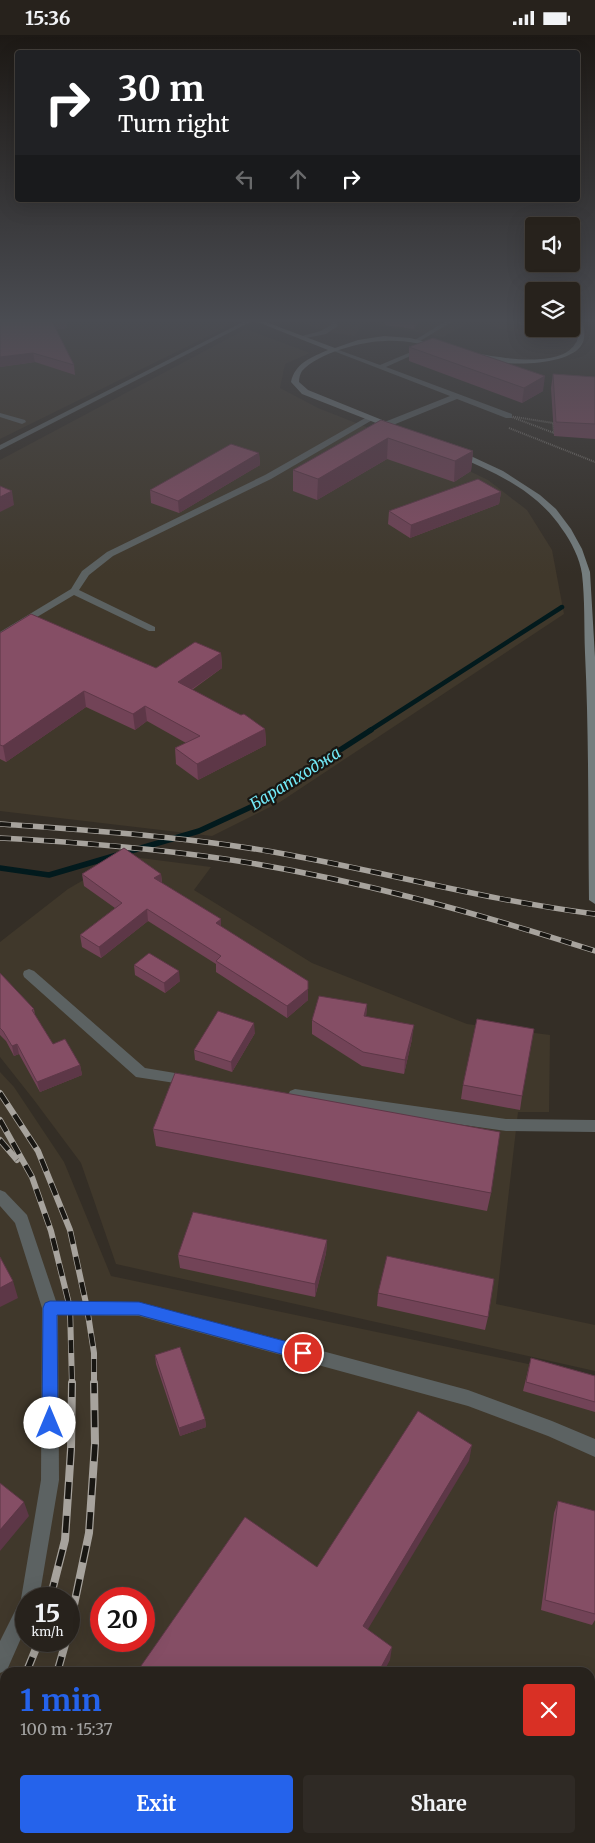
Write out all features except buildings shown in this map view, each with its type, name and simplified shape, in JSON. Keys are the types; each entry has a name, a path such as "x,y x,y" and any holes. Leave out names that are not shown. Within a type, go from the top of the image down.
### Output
{"street":[{"path":"0,448 84,405"},
{"path":"337,405 404,432"},
{"path":"386,425 434,405"},
{"path":"483,405 509,415"},
{"path":"0,415 22,422"},
{"path":"0,636 74,591 84,573 110,554 268,477 370,419"},
{"path":"449,450 503,473 536,494 566,526 582,557 586,572 592,697 595,900"},
{"path":"74,591 152,629"},
{"path":"29,973 141,1073 200,1082"},
{"path":"279,1093 506,1125 595,1126"},
{"path":"0,1196 22,1221 50,1308 50,1480 32,1587"},
{"path":"50,1308 139,1309 468,1398 552,1429 595,1448"},
{"path":"0,1663 15,1630"}],"path":[{"path":"509,415 553,423 554,433 545,429 509,415"}],"shaded area":[{"path":"0,405 68,405 0,439"},
{"path":"103,405 313,405 432,453 488,480 527,510 552,550 564,614 280,802 212,836 0,811 0,460"},
{"path":"125,856 211,867 194,890 312,963 467,1024 550,1035 549,1112 518,1112 496,1304 595,1325 595,1371 116,1264 81,1163 0,1057 0,942 68,889"},
{"path":"0,1072 14,1087 64,1162 111,1276 595,1378 595,1667 0,1667"}],"waterway":[{"name":"Баратходжа","path":"369,731 562,607"},
{"name":"Баратходжа","path":"0,868 49,875 199,831 253,806 371,730"}],"railway":[{"path":"0,824 145,835 254,849 328,862 518,902 595,914"},
{"path":"0,838 141,849 197,855 272,867 412,897 595,951"},
{"path":"0,1093 38,1151 70,1230 87,1308 94,1353 94,1383"},
{"path":"0,1120 32,1177 51,1231 70,1308 72,1384"},
{"path":"0,1140 17,1160"},
{"path":"78,1587 89,1533 95,1444 94,1383"},
{"path":"53,1587 65,1540 71,1449 72,1384"},
{"path":"28,1667 35,1652"},
{"path":"59,1667 63,1652"}],"route":[{"path":"50,1423 50,1308 139,1309 303,1353"}]}
